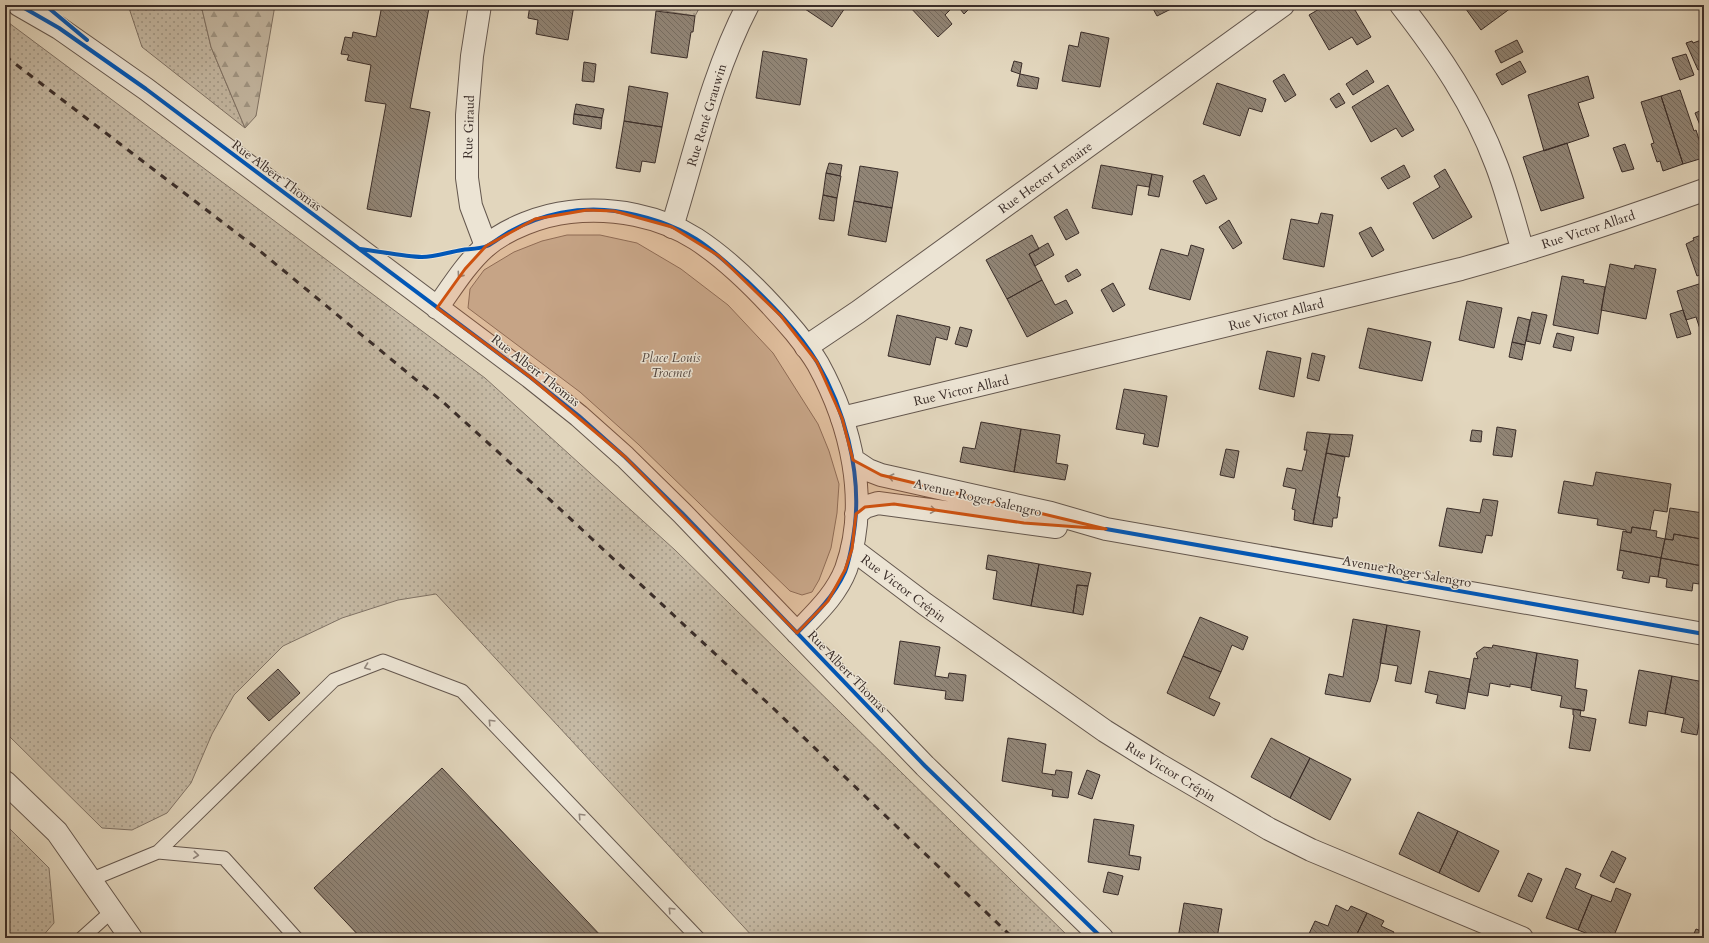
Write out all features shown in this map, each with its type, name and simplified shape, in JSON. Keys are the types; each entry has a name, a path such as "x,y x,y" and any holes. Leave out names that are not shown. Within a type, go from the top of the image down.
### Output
{"street":[{"name":"Rue Albert Thomas","path":"19,5 59,28 146,89 530,377 579,416 625,457 682,513 925,766 1102,938"},
{"name":"Rue Albert Thomas","path":"45,5 146,89"},
{"name":"Rue Giraud","path":"480,5 472,56 467,115 466,178 471,206 486,246"},
{"name":"Rue René Grauwin","path":"672,227 718,75 728,48 748,5"},
{"name":"Rue Hector Lemaire","path":"806,347 858,312 1283,5"},
{"path":"1401,5 1444,62 1474,115 1496,164 1523,251"},
{"name":"Rue Victor Allard","path":"842,418 1408,282 1523,251 1704,190"},
{"path":"437,308 465,269 486,246 535,219 558,213 586,210 614,211 644,217 672,227 696,239 719,256 776,311 817,362 842,418 853,460 857,487 856,514 852,549 846,570 828,601 797,633"},
{"name":"Avenue Roger Salengro","path":"853,460 868,470 881,475 1051,513 1106,529 1704,634"},
{"name":"Avenue Roger Salengro","path":"856,514 865,506 878,503 1031,524 1106,529"},
{"name":"Rue Victor Crépin","path":"852,549 924,604 1099,727 1158,764 1269,829 1311,850 1522,938"},
{"path":"5,782 57,832 131,938"}],"lane":[{"path":"90,880 158,852 334,680 383,661 462,691 698,938"},
{"path":"158,852 224,858 296,938"},
{"path":"82,938 112,911"}],"highlighted area":[{"path":"587,210 614,211 672,227 719,256 781,316 806,347 817,362 842,418 853,460 881,475 1106,529 1024,523 894,504 865,507 856,514 852,549 845,570 828,601 797,633 625,457 530,377 437,308 465,269 486,246 535,219"}],"green space":[{"path":"128,5 201,5 211,47 245,128 142,47"},
{"path":"201,5 275,5 256,116 245,128 211,47"},
{"path":"628,5 701,5 695,16"},
{"path":"5,20 485,378 675,550 1070,938 754,938 436,594 398,600 342,618 283,646 234,695 212,734 191,783 167,813 132,830 102,828 5,732"},
{"name":"Place Louis Trocmet","path":"567,235 600,235 637,243 681,269 728,305 773,353 818,424 829,451 839,484 837,513 831,548 819,580 812,592 802,595 790,591 638,444 580,392 468,308 470,289 484,270 514,252 542,241"},
{"path":"5,824 49,868 54,923 41,938 5,938"}],"building":[{"path":"382,5 411,5 429,8 410,108 430,112 411,217 367,209 386,104 365,101 371,65 347,60 349,55 341,54 345,37 352,38 353,32 376,37"},
{"path":"530,5 574,5 568,40 536,34 538,20 528,18"},
{"path":"799,5 847,5 832,27"},
{"path":"908,5 955,5 945,15 952,24 938,37"},
{"path":"957,5 973,5 964,14"},
{"path":"1151,5 1172,5 1173,8 1157,16"},
{"path":"1326,5 1352,5 1371,37 1357,45 1352,37 1329,50 1309,15"},
{"path":"1463,5 1515,5 1481,30"},
{"path":"656,11 695,16 687,58 651,53"},
{"path":"1081,32 1109,38 1100,87 1062,81 1069,45 1078,47"},
{"path":"1704,39 1704,68 1698,70 1686,43 1692,41 1693,43"},
{"path":"1517,40 1523,52 1501,63 1495,51"},
{"path":"763,51 807,59 800,105 756,98"},
{"path":"1686,54 1694,75 1680,80 1672,58"},
{"path":"1014,61 1022,63 1020,74 1011,71"},
{"path":"1520,61 1526,72 1502,85 1496,74"},
{"path":"584,62 596,64 594,82 582,81"},
{"path":"1367,70 1374,82 1353,95 1346,84"},
{"path":"1020,74 1039,78 1037,89 1017,86"},
{"path":"1284,74 1296,95 1285,102 1273,81"},
{"path":"1588,76 1594,98 1578,103 1589,136 1544,151 1528,95"},
{"path":"1217,83 1266,99 1262,112 1249,108 1240,136 1203,124"},
{"path":"1388,85 1414,130 1402,137 1396,128 1371,142 1352,107"},
{"path":"629,86 668,93 662,127 624,121"},
{"path":"1680,90 1694,131 1696,130 1702,149 1700,150 1703,158 1683,164 1661,96"},
{"path":"1339,93 1345,103 1336,108 1330,99"},
{"path":"1661,96 1683,164 1663,171 1660,161 1657,162 1651,144 1654,143 1641,102"},
{"path":"576,104 604,109 602,118 574,114"},
{"path":"1704,109 1704,135 1695,113"},
{"path":"574,114 602,118 601,129 573,124"},
{"path":"624,121 662,127 655,163 642,161 640,172 616,168"},
{"path":"1567,143 1584,198 1541,211 1523,157"},
{"path":"1625,144 1634,169 1622,172 1613,148"},
{"path":"829,163 842,165 840,176 826,173"},
{"path":"1101,165 1152,174 1149,187 1137,185 1132,215 1092,208"},
{"path":"1404,165 1410,177 1388,189 1381,178"},
{"path":"860,166 898,172 892,208 854,201"},
{"path":"1445,169 1472,217 1433,239 1413,203 1440,187 1434,176"},
{"path":"826,173 841,176 837,198 823,195"},
{"path":"1152,174 1163,176 1159,197 1148,195"},
{"path":"1204,175 1217,199 1206,204 1193,181"},
{"path":"823,195 837,198 834,221 819,219"},
{"path":"854,201 892,208 886,242 848,235"},
{"path":"1067,209 1079,233 1066,240 1054,217"},
{"path":"1321,213 1333,215 1324,267 1283,259 1291,219 1318,224"},
{"path":"1229,220 1242,243 1233,249 1219,227"},
{"path":"1371,227 1384,250 1372,257 1359,233"},
{"path":"1704,234 1704,273 1697,276 1686,244 1694,240 1693,238"},
{"path":"1032,235 1039,249 1029,254 1042,280 1007,299 986,260"},
{"path":"1048,243 1054,255 1035,266 1029,254"},
{"path":"1191,245 1204,249 1190,300 1149,289 1161,249 1188,256"},
{"path":"1610,264 1634,269 1635,265 1656,269 1646,319 1601,310"},
{"path":"1077,269 1081,275 1068,282 1065,276"},
{"path":"1562,276 1584,280 1583,283 1605,287 1598,334 1553,325"},
{"path":"1042,280 1055,305 1066,300 1073,313 1027,337 1007,299"},
{"path":"1113,283 1125,305 1113,312 1101,290"},
{"path":"1702,283 1704,288 1704,341 1696,317 1686,320 1677,291"},
{"path":"1467,301 1502,308 1494,348 1459,340"},
{"path":"1683,310 1691,334 1677,338 1670,314"},
{"path":"1532,312 1547,315 1540,344 1526,341"},
{"path":"897,315 950,327 947,340 936,337 930,365 888,356"},
{"path":"1518,317 1530,320 1525,345 1512,342"},
{"path":"960,327 972,330 967,347 955,344"},
{"path":"1368,328 1431,342 1422,381 1359,368"},
{"path":"1557,333 1574,337 1571,351 1553,347"},
{"path":"1512,342 1525,345 1522,360 1509,357"},
{"path":"1267,351 1301,358 1294,397 1259,389"},
{"path":"1312,353 1325,356 1319,381 1307,378"},
{"path":"1124,389 1167,396 1158,447 1143,444 1145,434 1116,429"},
{"path":"981,422 1021,429 1014,472 960,462 963,447 975,449"},
{"path":"1497,427 1516,430 1512,457 1493,455"},
{"path":"1021,429 1060,435 1056,463 1068,465 1065,480 1014,472"},
{"path":"1472,430 1482,431 1481,442 1470,441"},
{"path":"1307,432 1330,434 1313,524 1294,520 1295,510 1292,509 1296,489 1283,486 1287,468 1302,471 1307,450 1304,450"},
{"path":"1330,434 1353,435 1349,457 1326,453"},
{"path":"1226,449 1239,451 1234,478 1220,475"},
{"path":"1326,453 1345,457 1337,497 1340,497 1337,518 1333,518 1332,527 1313,524"},
{"path":"1596,472 1671,484 1667,512 1654,510 1650,530 1632,527 1631,533 1626,532 1626,530 1597,525 1598,519 1558,513 1564,481 1593,486"},
{"path":"1483,499 1498,501 1492,536 1486,535 1482,553 1439,546 1447,508 1480,513"},
{"path":"1704,507 1704,522 1702,521"},
{"path":"1670,508 1703,513 1702,521 1704,523 1701,539 1674,534 1673,540 1665,539"},
{"path":"1632,527 1657,531 1656,537 1665,539 1661,558 1620,550 1623,531 1631,533"},
{"path":"1674,534 1701,539 1700,545 1704,546 1702,566 1661,558 1665,539 1673,540"},
{"path":"1620,550 1661,558 1658,577 1650,576 1649,583 1622,578 1624,571 1617,570"},
{"path":"988,555 1039,564 1031,606 993,599 997,571 986,569"},
{"path":"1661,558 1702,566 1699,584 1693,583 1692,591 1666,587 1667,579 1658,577"},
{"path":"1039,564 1091,573 1088,586 1077,585 1073,613 1031,606"},
{"path":"1077,585 1088,586 1083,615 1073,613"},
{"path":"1200,617 1248,637 1243,650 1232,645 1221,672 1183,656"},
{"path":"1353,619 1387,625 1378,679 1370,702 1325,694 1329,674 1343,677"},
{"path":"1387,625 1420,631 1411,684 1395,681 1398,666 1380,663"},
{"path":"900,641 940,647 935,676 948,678 949,673 966,675 963,701 945,699 946,691 894,684"},
{"path":"1493,645 1537,653 1531,688 1510,684 1510,687 1490,683 1488,696 1468,692 1474,658 1478,659 1476,653 1484,647 1492,648"},
{"path":"1537,653 1578,660 1575,688 1587,690 1584,711 1560,707 1562,696 1531,690"},
{"path":"1183,656 1221,672 1209,698 1220,703 1214,716 1167,693"},
{"path":"278,669 300,693 269,721 247,698"},
{"path":"1639,670 1672,676 1665,714 1648,711 1646,726 1629,723"},
{"path":"1429,671 1470,679 1465,709 1436,703 1438,695 1425,692"},
{"path":"1672,676 1704,682 1704,696 1697,735 1681,732 1684,718 1665,714"},
{"path":"1573,709 1581,710 1580,716 1596,719 1590,751 1569,748 1574,715"},
{"path":"1008,738 1046,744 1042,773 1055,775 1056,770 1072,772 1068,798 1052,796 1053,790 1002,781"},
{"path":"1271,738 1310,758 1290,798 1251,777"},
{"path":"1310,758 1351,779 1330,820 1290,798"},
{"path":"442,768 603,938 361,938 314,888"},
{"path":"1087,770 1100,775 1092,799 1078,794"},
{"path":"1418,812 1458,831 1439,873 1399,854"},
{"path":"1094,819 1134,825 1129,855 1141,857 1139,870 1088,862"},
{"path":"1458,831 1499,851 1479,892 1439,873"},
{"path":"1612,851 1626,858 1614,883 1600,876"},
{"path":"1566,868 1581,874 1575,888 1592,895 1578,930 1546,918"},
{"path":"1108,872 1123,876 1118,895 1103,892"},
{"path":"1528,873 1542,879 1532,902 1518,896"},
{"path":"1616,888 1631,894 1613,938 1598,938 1578,930 1592,895 1611,902"},
{"path":"1184,903 1222,909 1217,938 1178,938"},
{"path":"1336,905 1348,911 1351,906 1367,913 1355,938 1307,938 1315,921 1328,926"},
{"path":"1367,913 1384,921 1381,926 1394,932 1391,938 1355,938"},
{"path":"1696,929 1704,932 1704,938 1692,938"}],"railway":[{"path":"5,56 255,247 443,402 530,481 773,708 1013,938"}],"cycle path":[{"path":"19,5 59,28 146,89 530,377 579,416 625,457 682,513 925,766 1102,938"},
{"path":"45,5 87,40"},
{"path":"360,249 408,256 432,256 484,247 523,225 548,216 574,211 601,210 636,215 677,229 696,239 722,259 775,309 810,351 827,380 835,399 853,461 856,503 855,524 847,566 836,589 818,612 797,633"},
{"path":"1106,529 1704,634"}]}
